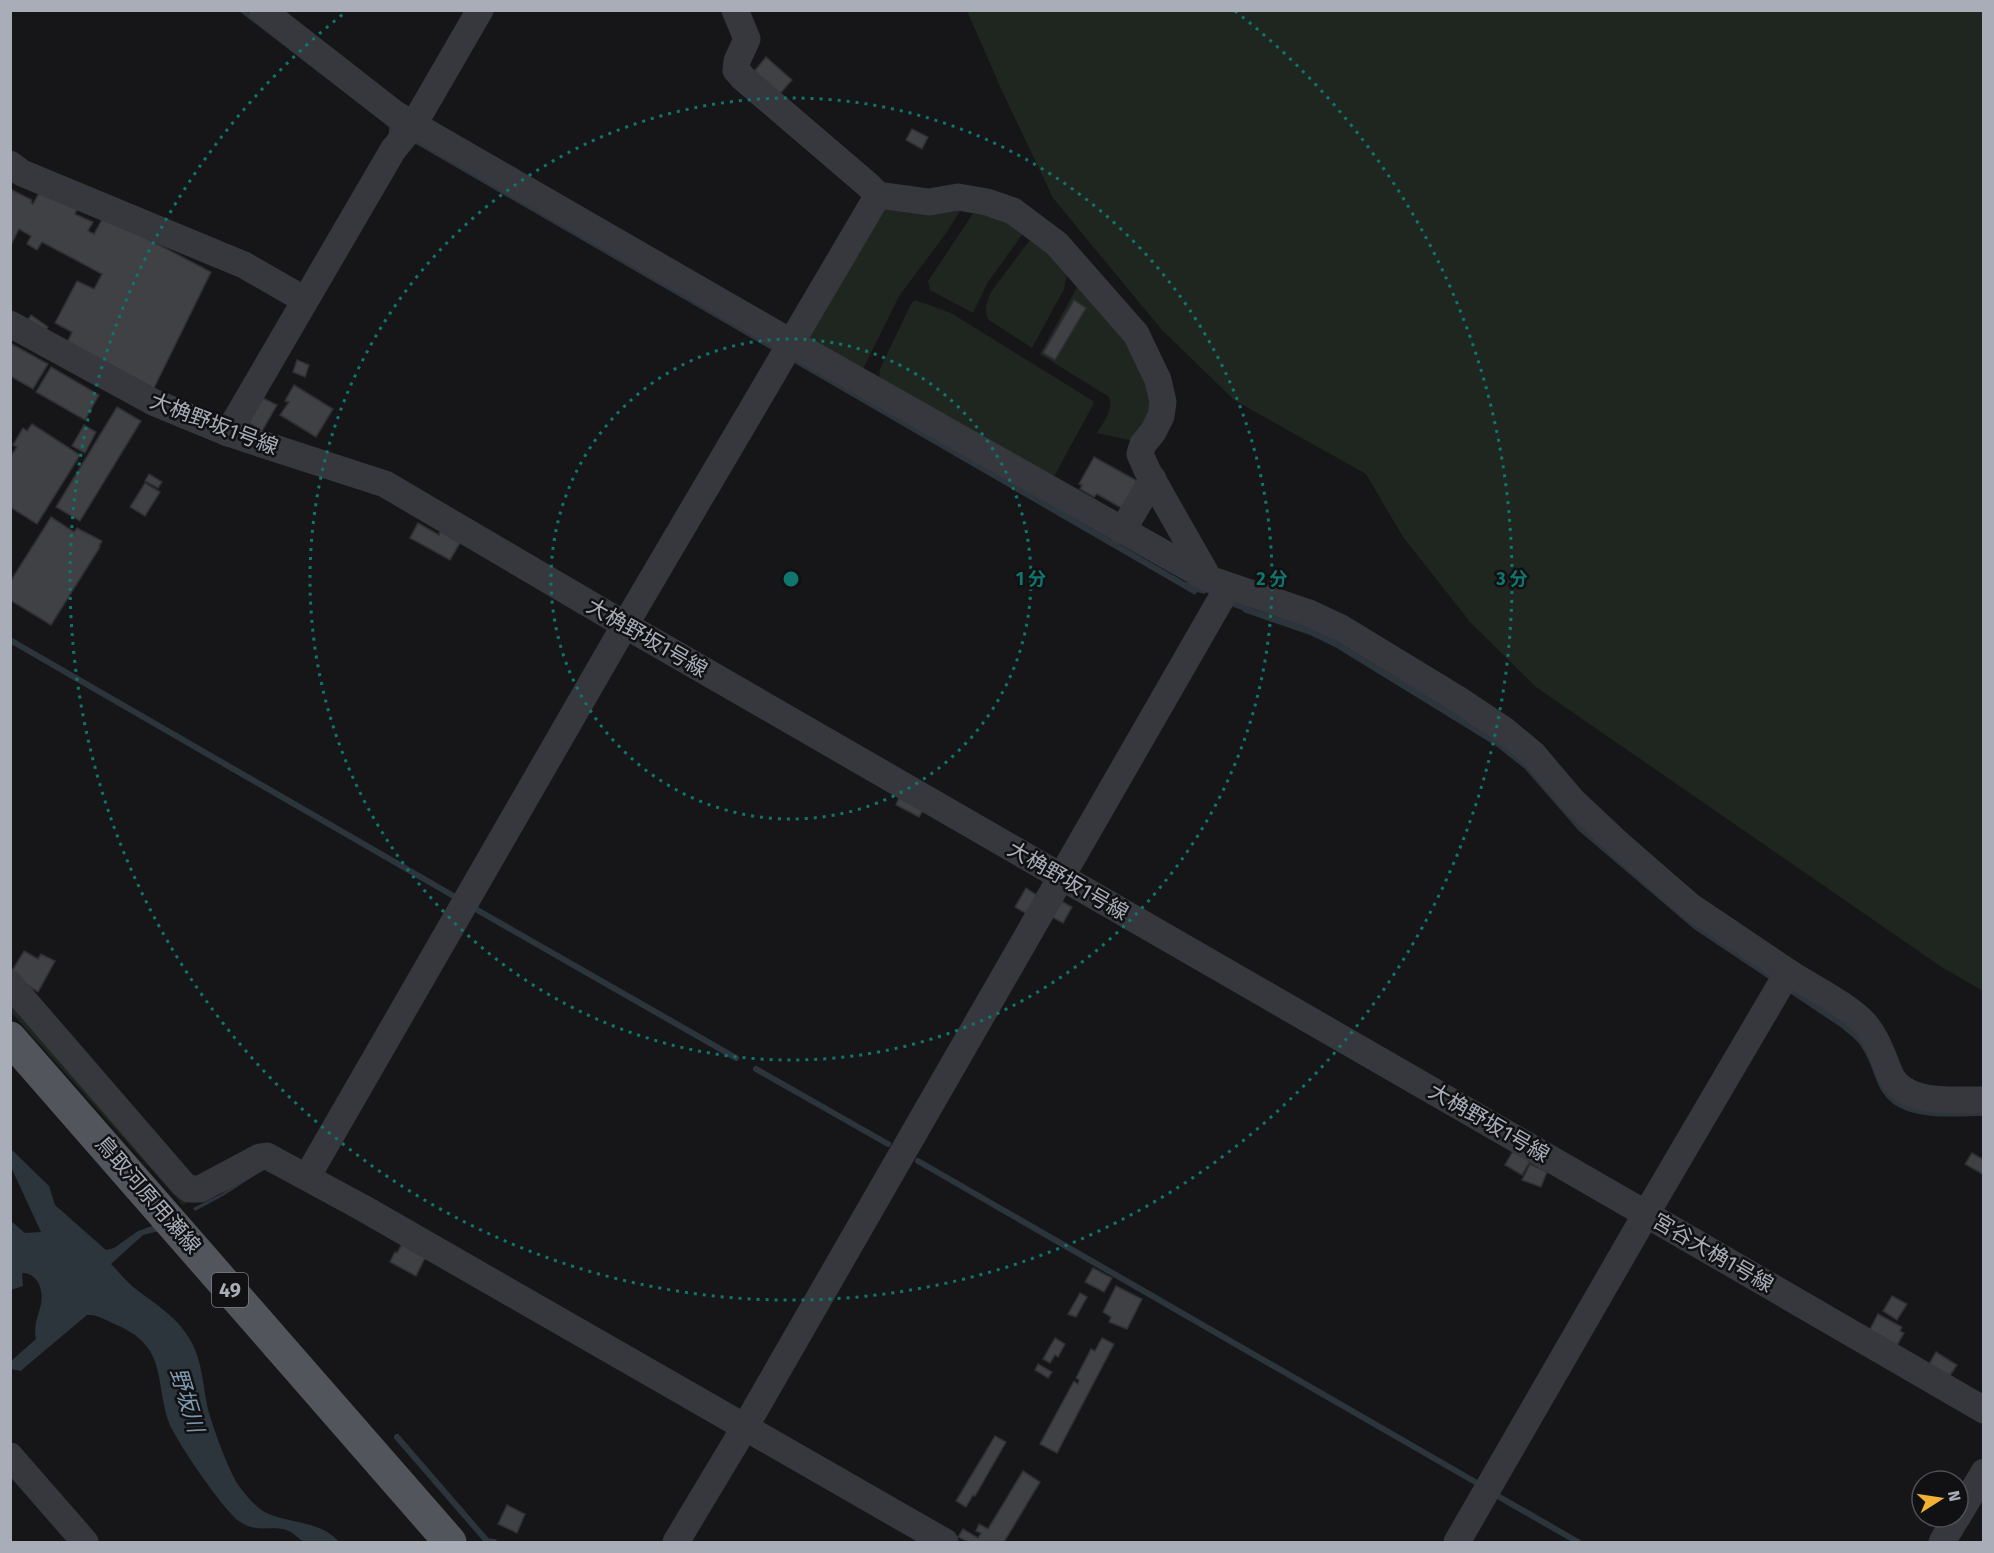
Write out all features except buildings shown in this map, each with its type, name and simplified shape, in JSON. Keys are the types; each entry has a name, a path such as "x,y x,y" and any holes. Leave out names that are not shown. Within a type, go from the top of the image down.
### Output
{"main road":[{"name":"鳥取河原用瀬線","path":"10,1038 450,1542"}],"street":[{"path":"262,10 395,114 792,343 1122,531 1218,583 1308,613 1341,628 1456,698 1504,730 1533,754 1572,800 1690,906 1854,1014 1866,1025 1892,1077 1903,1090 1925,1098 1983,1100"},
{"path":"228,434 393,150 414,124 480,10"},
{"path":"735,10 747,39 737,61 736,70 878,195 929,202 958,197 987,202 1014,211 1057,244 1136,334 1158,380 1163,402 1161,416 1153,432 1143,444 1140,454 1153,479 1218,583"},
{"path":"10,164 22,173 244,265 305,300"},
{"path":"307,1177 625,625 878,195"},
{"name":"大桷野坂1号線","path":"10,324 153,402 228,434 385,484 1646,1214"},
{"path":"1122,531 1153,479"},
{"path":"675,1542 745,1427 1062,877 1218,583"},
{"path":"1646,1214 1788,972"},
{"path":"10,984 189,1189 200,1189 260,1157 267,1156 945,1542"},
{"name":"宮谷大桷1号線","path":"1457,1542 1646,1214 1983,1410"},
{"path":"10,1456 85,1542"},
{"path":"1970,1495 1983,1472"},
{"path":"1942,1542 1950,1529"}],"shaded area":[{"path":"967,11 1983,11 1983,991 1940,966 1536,687 1470,622 1403,537 1366,474 1234,400 1161,329 1053,198"},
{"path":"965,203 947,232 899,296 862,371 804,343 877,209"},
{"path":"978,206 1027,228 988,282 973,313 930,290 928,281"},
{"path":"1035,233 1067,275 1064,289 1032,348 989,320 986,310 991,292"},
{"path":"1081,280 1128,334 1157,403 1138,442 1097,433 1109,411 1109,397 1040,354"},
{"path":"915,300 951,313 1093,401 1094,403 1050,484 879,381 880,369"},
{"path":"10,993 207,1191 183,1205 11,1012"}],"water":[{"path":"239,11 246,11 392,123 1185,582 1198,585 1206,591 1205,594 1197,592 1195,595 416,144 389,137 389,127"},
{"path":"1245,606 1315,628 1499,739 1846,1022 1868,1043 1889,1090 1983,1109 1983,1116 1927,1115 1900,1108 1881,1090 1865,1052 1853,1037 1694,929 1579,831 1525,769 1496,746 1335,647 1310,635 1243,612"},
{"name":"野坂川","path":"10,1148 49,1186 55,1205 106,1250 114,1248 138,1231 155,1225 159,1231 143,1235 111,1264 126,1281 174,1319 187,1334 200,1366 212,1423 239,1486 264,1512 324,1530 339,1542 315,1544 306,1542 283,1529 251,1527 239,1521 222,1503 200,1473 172,1429 156,1364 151,1353 144,1343 117,1325 99,1317 87,1315 21,1371 11,1369 11,1361 36,1339 36,1324 42,1298 38,1282 27,1274 22,1273 23,1286 11,1290 11,1221 25,1233 41,1232 11,1167"},
{"path":"264,1165 268,1167 223,1196 195,1211 193,1208 221,1194"}],"waterway":[{"path":"1226,601 1250,610"},
{"path":"10,640 457,898"},
{"path":"472,907 736,1058"},
{"path":"756,1069 888,1144"},
{"path":"918,1161 1477,1483"},
{"path":"397,1437 487,1541 494,1542"},
{"path":"1496,1495 1578,1542"}]}
